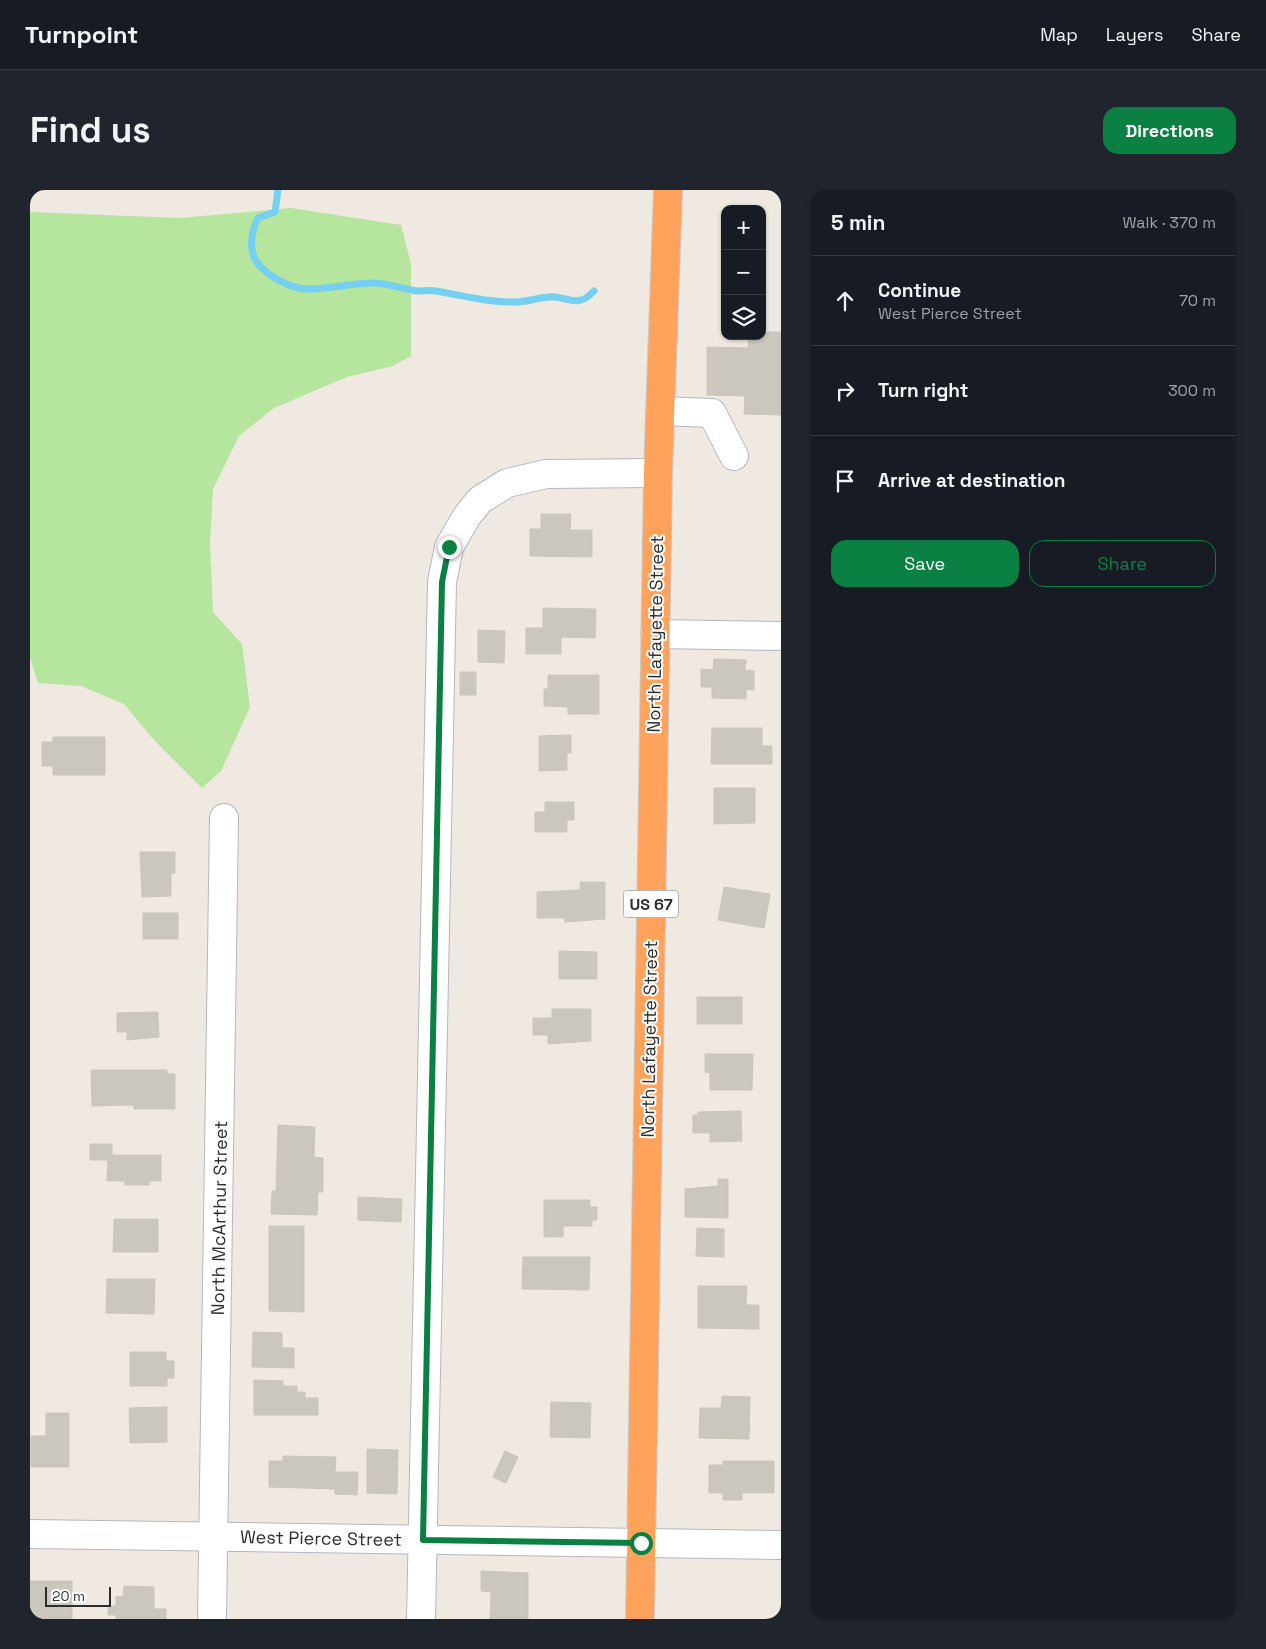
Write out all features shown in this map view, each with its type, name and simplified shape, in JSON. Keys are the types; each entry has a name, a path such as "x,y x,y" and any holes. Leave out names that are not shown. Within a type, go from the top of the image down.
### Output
{"highway":[{"name":"North Lafayette Street","path":"640,1619 658,473 668,190"}],"street":[{"path":"660,411 712,412 734,456"},
{"path":"421,1619 442,582 449,547 471,510 480,500 507,483 546,474 658,473"},
{"path":"656,634 781,636"},
{"name":"North McArthur Street","path":"212,1619 224,818"},
{"name":"West Pierce Street","path":"30,1534 781,1545"}],"green space":[{"path":"291,208 401,225 411,264 411,356 393,366 347,377 274,408 239,436 213,489 210,542 213,612 242,644 250,707 221,771 202,788 153,739 124,704 81,686 38,683 30,657 30,212 180,218"}],"building":[{"path":"766,332 781,332 781,415 744,414 745,396 707,395 707,347 748,348 749,340 766,340"},
{"path":"541,514 571,514 570,530 592,530 592,557 530,556 530,529 541,529"},
{"path":"543,608 596,609 595,638 561,637 561,654 526,654 526,628 543,628"},
{"path":"478,630 505,631 504,663 478,662"},
{"path":"714,659 746,660 745,670 754,671 754,690 746,689 746,699 712,698 712,687 701,687 701,669 713,670"},
{"path":"460,672 476,672 476,695 460,695"},
{"path":"548,675 599,675 599,714 568,714 568,707 544,706 544,689 548,689"},
{"path":"712,728 762,728 762,746 772,746 772,764 711,764"},
{"path":"571,735 571,753 567,753 567,770 539,771 539,736"},
{"path":"53,737 105,737 105,775 53,775 53,766 42,766 42,742 53,742"},
{"path":"714,788 755,788 755,823 714,824"},
{"path":"545,802 574,802 574,820 567,820 567,832 535,832 535,812 545,812"},
{"path":"140,852 175,852 175,873 171,873 171,896 142,897"},
{"path":"580,882 605,882 605,919 565,922 565,918 537,918 537,892 580,890"},
{"path":"724,887 770,894 764,928 718,920"},
{"path":"143,913 178,913 178,939 143,939"},
{"path":"559,951 597,952 597,979 559,979"},
{"path":"697,997 742,997 742,1024 697,1024"},
{"path":"552,1009 591,1009 591,1041 548,1044 548,1035 533,1035 533,1018 552,1018"},
{"path":"158,1012 159,1037 127,1040 127,1032 117,1032 117,1013"},
{"path":"705,1054 753,1054 752,1090 710,1090 710,1073 705,1072"},
{"path":"91,1070 167,1070 167,1074 175,1074 175,1109 134,1109 134,1105 92,1106"},
{"path":"741,1111 742,1141 710,1142 710,1133 693,1133 693,1115 698,1115 698,1112"},
{"path":"278,1125 315,1127 314,1157 323,1158 323,1192 318,1192 317,1215 271,1214 272,1191 276,1191"},
{"path":"90,1144 112,1144 112,1155 161,1155 161,1181 149,1181 149,1185 125,1185 125,1181 107,1181 108,1160 90,1160"},
{"path":"718,1179 728,1179 728,1218 685,1217 685,1189 718,1186"},
{"path":"358,1197 402,1199 401,1222 358,1220"},
{"path":"544,1200 590,1200 590,1207 597,1207 597,1220 592,1220 592,1226 563,1226 563,1237 544,1237"},
{"path":"114,1219 158,1219 158,1252 113,1252"},
{"path":"269,1226 304,1226 304,1312 269,1311"},
{"path":"697,1228 724,1229 724,1257 696,1256"},
{"path":"523,1257 590,1257 589,1290 522,1289"},
{"path":"107,1279 155,1279 154,1314 106,1313"},
{"path":"698,1286 747,1286 746,1305 759,1305 759,1329 698,1328"},
{"path":"253,1332 282,1333 282,1348 294,1348 294,1368 252,1367"},
{"path":"130,1352 166,1352 166,1361 174,1361 174,1378 167,1378 167,1386 130,1386"},
{"path":"254,1380 283,1381 283,1386 297,1386 297,1392 305,1392 305,1398 318,1398 318,1415 254,1415"},
{"path":"722,1396 750,1397 749,1439 699,1438 700,1408 721,1408"},
{"path":"551,1402 591,1403 590,1438 550,1437"},
{"path":"167,1407 167,1442 130,1443 129,1408"},
{"path":"46,1413 69,1413 69,1467 31,1467 31,1436 46,1436"},
{"path":"367,1449 398,1450 397,1494 367,1493"},
{"path":"505,1451 518,1457 506,1483 493,1477"},
{"path":"283,1456 336,1457 335,1472 358,1472 357,1495 335,1494 335,1489 269,1487 269,1461 283,1461"},
{"path":"723,1461 774,1461 774,1493 742,1493 742,1500 723,1500 723,1493 709,1493 709,1465 723,1465"},
{"path":"481,1571 528,1573 528,1619 490,1619 491,1592 481,1591"},
{"path":"30,1581 72,1581 72,1619 30,1619"},
{"path":"124,1586 154,1587 154,1609 166,1609 166,1619 116,1619 116,1615 108,1615 108,1606 116,1606 116,1596 123,1597"}],"waterway":[{"path":"278,190 275,212 258,218 253,233 252,250 260,267 279,281 294,287 316,289 378,283 417,291 434,291 505,302 549,297 577,301 588,297 594,291"}],"route":[{"path":"449,547 442,582 423,1540 641,1543"}]}
